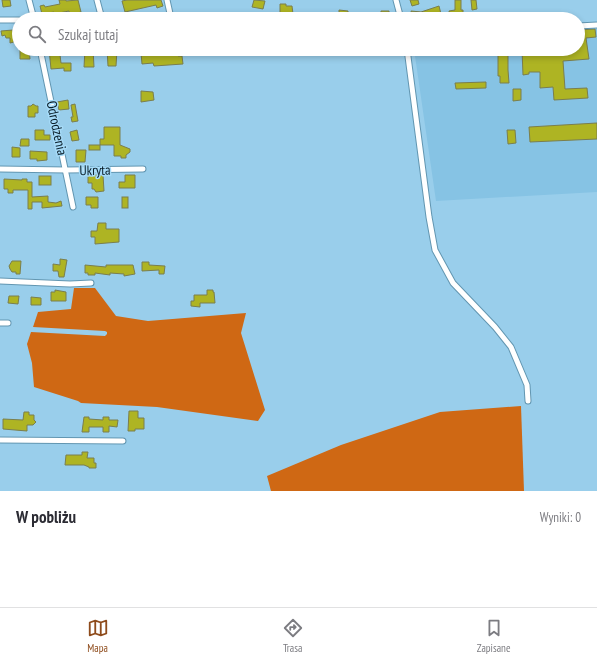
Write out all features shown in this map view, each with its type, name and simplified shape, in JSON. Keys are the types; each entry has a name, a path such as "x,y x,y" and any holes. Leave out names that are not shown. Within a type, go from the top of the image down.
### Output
{"street":[{"path":"29,0 32,12"},
{"path":"97,0 100,12"},
{"path":"167,0 170,12"},
{"path":"396,0 399,12"},
{"path":"0,20 12,20"},
{"path":"585,26 597,25"},
{"name":"Odrodzenia","path":"42,56 73,207"},
{"path":"408,56 429,217 435,250 453,283 495,327 511,347 527,385 528,401"},
{"name":"Ukryta","path":"0,170 143,169"},
{"path":"0,281 70,284 91,283"},
{"path":"0,323 8,323"},
{"path":"0,440 123,441"}],"shaded area":[{"path":"597,29 597,192 436,201 415,56 585,56 585,30"},
{"path":"74,288 95,288 116,316 148,321 246,313 241,333 265,410 258,421 157,407 81,403 34,387 32,363 27,344 31,332 105,336 107,334 105,331 33,327 38,312 71,309"},
{"path":"521,406 524,491 271,491 267,476 341,445 440,412"}],"building":[{"path":"2,0 10,0 11,6 3,7"},
{"path":"59,0 78,0 81,12 42,12 40,6 44,5 45,7 60,4"},
{"path":"161,0 163,6 157,8 156,5 125,12 122,1"},
{"path":"254,0 265,1 263,9 252,7"},
{"path":"410,0 418,0 419,4 412,6"},
{"path":"455,0 461,0 461,10 463,10 463,12 449,12 455,10"},
{"path":"471,0 476,0 477,9 472,10"},
{"path":"280,4 292,6 293,12 280,12"},
{"path":"439,6 440,12 421,12"},
{"path":"339,10 348,11 348,12 339,12"},
{"path":"595,29 596,37 586,38 589,59 563,61 565,89 587,88 588,98 554,100 553,87 540,88 540,72 529,72 529,74 523,75 522,56 585,56 585,30"},
{"path":"12,30 12,42 10,43 10,38 6,38 5,35 2,36 1,31"},
{"path":"20,56 30,56 30,59 20,59"},
{"path":"50,56 60,56 61,63 71,63 71,71 64,71 64,68 51,69"},
{"path":"85,56 93,56 94,67 84,67"},
{"path":"107,56 117,56 116,66 108,66"},
{"path":"141,56 182,56 183,64 154,66 153,63 142,64"},
{"path":"498,56 508,56 509,83 500,83 500,76 498,76"},
{"path":"486,82 486,88 456,89 455,83"},
{"path":"513,89 521,89 521,100 513,101"},
{"path":"141,91 153,92 154,100 141,102"},
{"path":"68,100 69,109 59,110 57,102"},
{"path":"33,104 38,106 38,113 35,113 35,117 28,117 28,106"},
{"path":"75,104 78,121 72,122 71,117 73,117 71,105"},
{"path":"597,123 597,139 530,142 529,127"},
{"path":"104,127 120,127 120,145 130,149 130,152 126,155 126,158 114,156 114,145 100,145 100,139 104,139"},
{"path":"35,130 44,130 44,135 50,135 50,140 35,140"},
{"path":"77,130 79,140 72,141 70,132"},
{"path":"507,130 515,130 516,143 508,144"},
{"path":"21,139 29,139 29,146 20,146"},
{"path":"89,145 100,145 100,150 89,150"},
{"path":"12,147 20,148 20,157 12,157"},
{"path":"76,150 86,150 85,162 76,162"},
{"path":"30,151 47,152 47,160 37,161 37,159 30,159"},
{"path":"88,175 103,175 104,191 96,192 92,189 92,183 88,183"},
{"path":"125,175 135,175 135,188 119,188 119,182 125,182"},
{"path":"39,176 51,176 51,185 39,185"},
{"path":"4,179 27,179 27,182 32,182 32,197 48,196 48,202 56,203 61,201 62,206 42,208 42,202 32,202 32,209 28,209 28,190 13,190 13,193 8,193 8,189 4,189"},
{"path":"86,197 98,197 98,208 91,208 91,205 86,205"},
{"path":"122,197 128,197 128,208 122,208"},
{"path":"98,223 106,223 106,229 119,229 119,242 95,244 95,237 91,237 91,231 97,231"},
{"path":"60,259 67,260 64,277 59,277 58,271 53,271 53,264 60,265"},
{"path":"12,261 21,261 20,274 12,272 10,269 9,266"},
{"path":"142,262 149,262 149,265 165,266 164,274 159,274 159,270 142,271"},
{"path":"85,265 106,267 106,265 133,265 135,274 124,276 124,274 110,273 110,275 95,273 95,275 88,275 88,273 85,273"},
{"path":"55,290 66,292 66,301 51,301 51,292 55,292"},
{"path":"207,290 213,290 215,303 200,303 200,307 191,306 191,301 194,301 194,295 207,295"},
{"path":"9,296 19,296 18,304 8,303"},
{"path":"31,297 41,298 41,305 31,305"},
{"path":"129,411 138,411 138,418 144,418 144,429 128,431"},
{"path":"24,412 29,412 29,415 34,415 34,420 36,422 33,425 27,425 27,431 3,429 3,419 23,420"},
{"path":"84,417 103,420 103,417 109,417 109,420 118,420 117,427 109,426 109,432 103,432 103,427 89,427 89,432 82,432"},
{"path":"82,452 88,452 87,458 94,458 96,468 89,468 84,465 65,465 66,455 82,455"}]}
